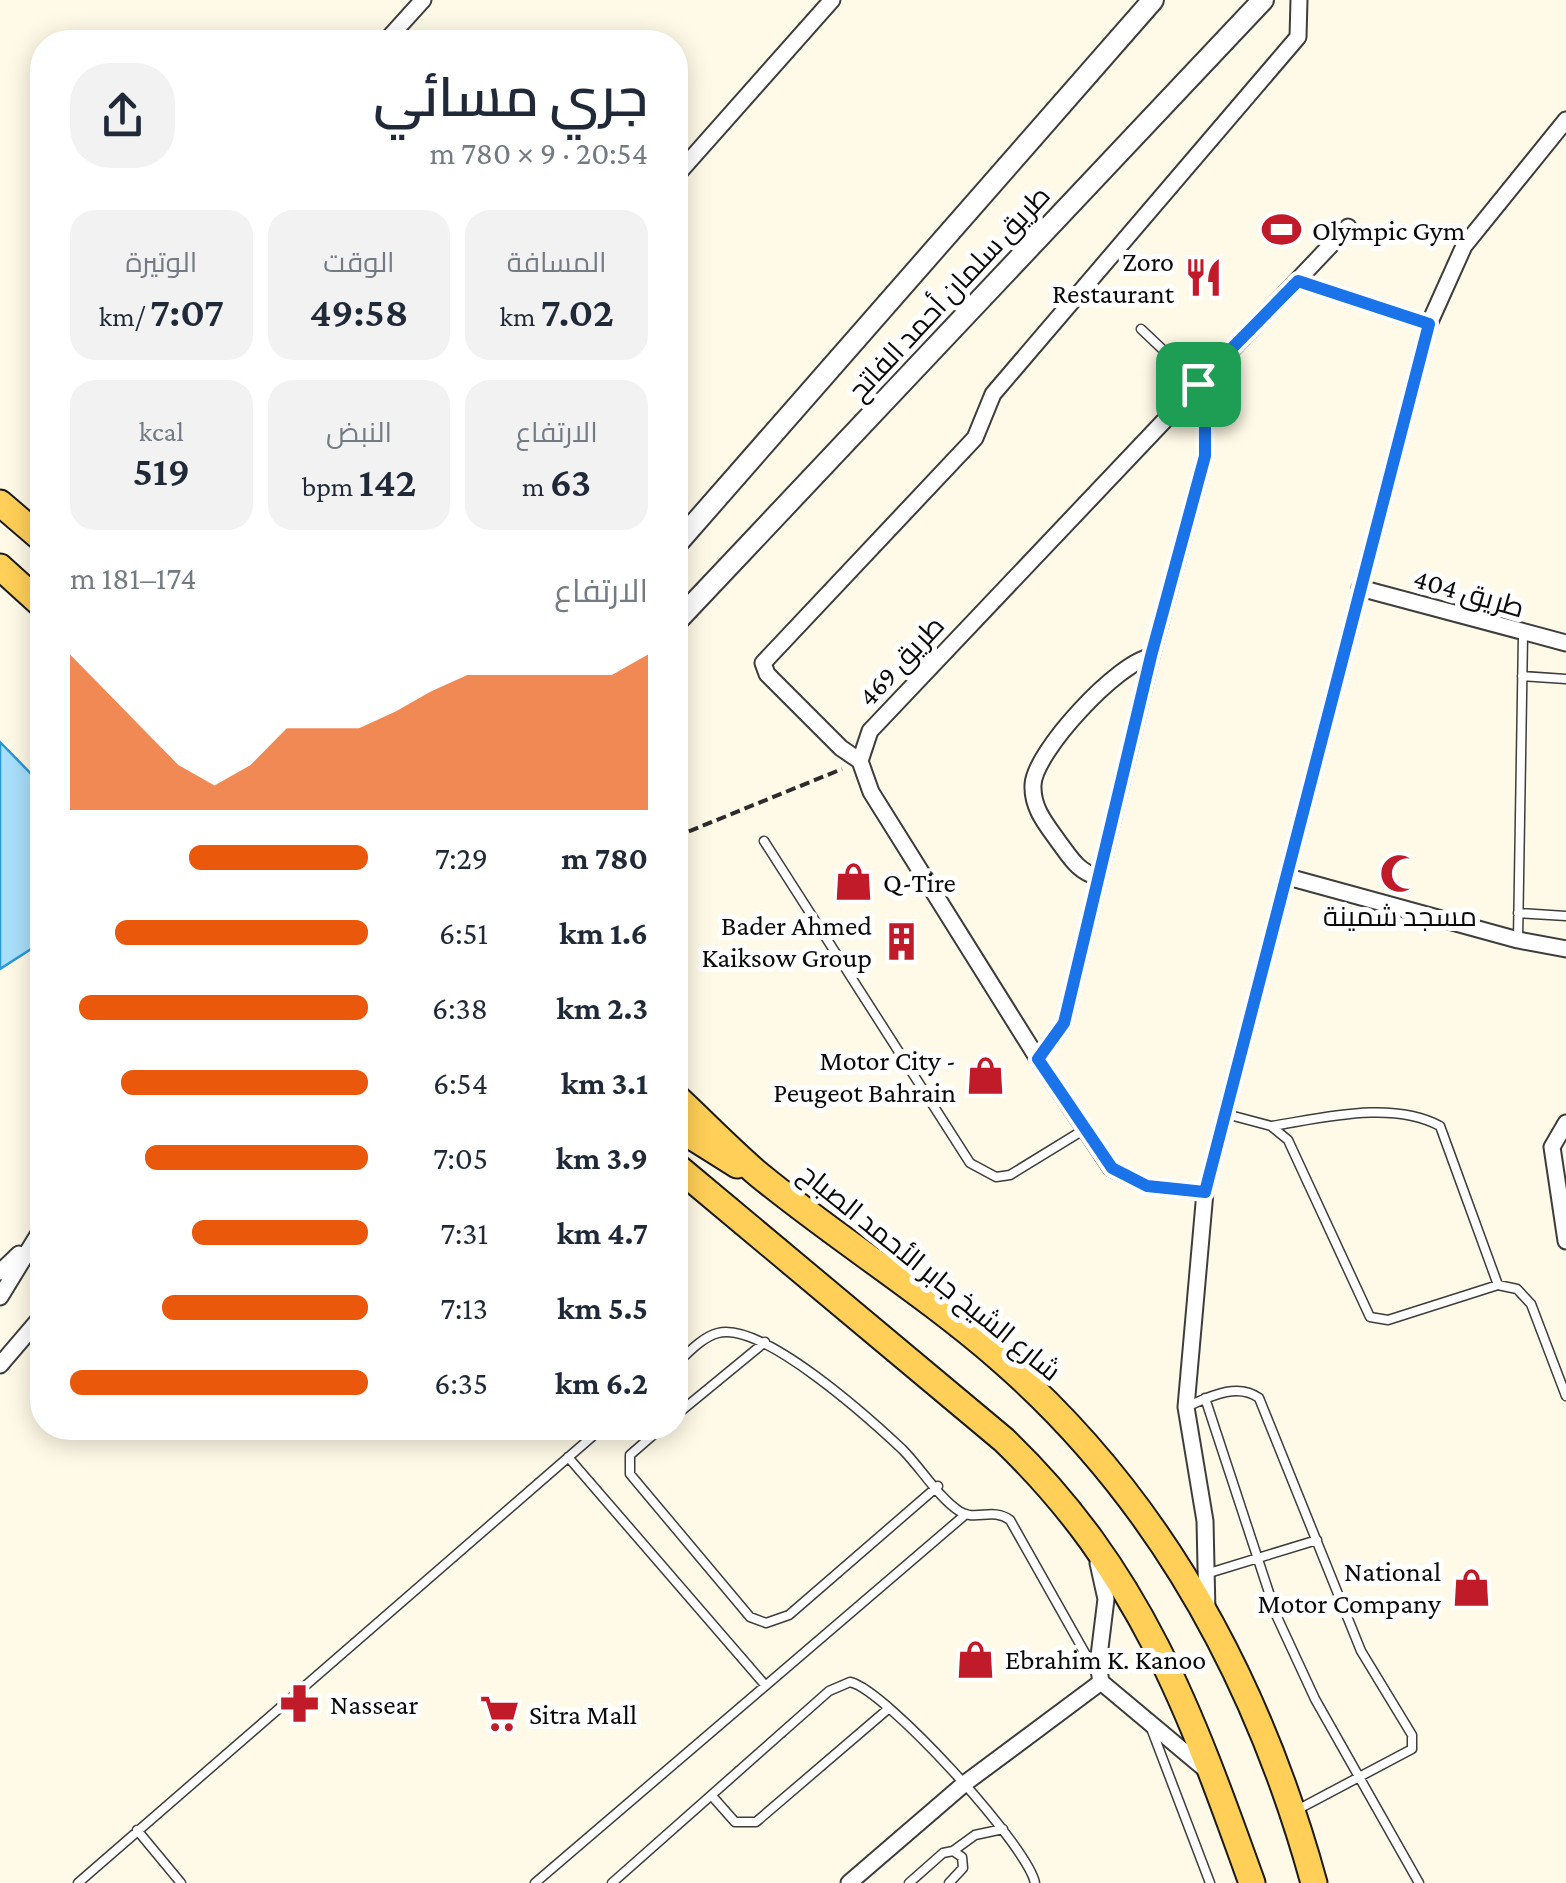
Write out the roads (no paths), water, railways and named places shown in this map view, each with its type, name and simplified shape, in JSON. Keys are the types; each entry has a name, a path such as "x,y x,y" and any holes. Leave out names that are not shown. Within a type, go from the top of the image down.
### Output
{"main road":[{"path":"0,503 30,529"},
{"path":"0,567 30,594"},
{"name":"شارع الشيخ جابر الأحمد الصباح","path":"688,1108 756,1172 998,1358 1086,1441 1172,1554 1230,1656 1293,1811 1314,1883"},
{"path":"688,1136 714,1155 756,1172"},
{"path":"688,1176 1004,1440 1051,1485 1092,1534 1154,1639 1214,1776 1252,1883"}],"street":[{"path":"396,30 423,0"},
{"path":"688,161 832,0"},
{"name":"طريق سلمان أحمد الفاتح","path":"688,531 1153,0"},
{"name":"طريق سلمان أحمد الفاتح","path":"688,609 1263,0"},
{"path":"1205,1192 1147,1186 1112,1168 1038,1059 871,792 860,761 815,724 766,674 763,663 975,438 993,394 1298,37 1300,0"},
{"path":"1207,1612 1209,1573 1186,1407 1205,1192 1429,324 1464,246 1566,120"},
{"name":"طريق 469","path":"860,761 870,731 1348,226"},
{"path":"1298,281 1429,324"},
{"path":"1038,1059 1064,1023 1151,656 1207,444 1192,389"},
{"name":"طريق 404","path":"1360,588 1566,644"},
{"path":"1098,877 1077,867 1040,816 1034,796 1034,774 1050,746 1125,668 1151,656"},
{"path":"1288,877 1518,940 1566,948"},
{"path":"1566,1123 1552,1147 1566,1241"},
{"path":"0,1272 30,1242"},
{"path":"0,1296 30,1248"},
{"path":"0,1365 30,1330"},
{"path":"1092,1534 1106,1600 1098,1664 1101,1682 1214,1776"},
{"path":"849,1883 964,1784 1101,1682"}],"lane":[{"path":"1141,329 1192,389"},
{"path":"1518,940 1523,635"},
{"path":"1522,676 1566,679"},
{"path":"764,841 970,1163 996,1177 1010,1175 1085,1128"},
{"path":"1518,913 1566,916"},
{"path":"1226,1114 1271,1126 1343,1115 1389,1114 1440,1126 1498,1285"},
{"path":"1271,1126 1288,1140 1370,1317 1388,1320 1498,1285 1517,1289 1531,1304 1566,1396"},
{"path":"688,1355 718,1333 739,1332 766,1342 900,1447 966,1514"},
{"path":"688,1405 766,1342"},
{"path":"1186,1407 1231,1391 1248,1391 1258,1398 1362,1652 1413,1742 1412,1749 1293,1811"},
{"path":"1205,1398 1278,1617 1315,1698 1419,1883"},
{"path":"78,1883 588,1440"},
{"path":"648,1440 630,1456 630,1474 750,1617 766,1623 789,1615 938,1486"},
{"path":"568,1457 765,1685"},
{"path":"534,1883 966,1514 996,1512 1010,1520 1101,1682"},
{"path":"1209,1573 1318,1540"},
{"path":"612,1883 839,1684 862,1684 964,1784 1003,1829 1031,1870 1035,1883"},
{"path":"712,1796 735,1822 756,1822 888,1708"},
{"path":"1148,1722 1210,1883"},
{"path":"909,1883 942,1854 953,1851 974,1835 1003,1829"},
{"path":"137,1830 181,1883"},
{"path":"949,1883 963,1868 962,1857 953,1851"}],"water":[{"path":"0,742 30,773 30,950 0,969"}],"place":[{"name":"Olympic Gym","path":"1282,230"},
{"name":"Zoro Restaurant","path":"1204,277"},
{"name":"مسجد شمينة","path":"1400,873"},
{"name":"Q-Tire","path":"853,882"},
{"name":"Bader Ahmed Kaiksow Group","path":"902,941"},
{"name":"Motor City - Peugeot Bahrain","path":"986,1076"},
{"name":"National Motor Company","path":"1471,1587"},
{"name":"Ebrahim K. Kanoo","path":"975,1659"},
{"name":"Nassear","path":"300,1704"},
{"name":"Sitra Mall","path":"499,1714"}]}
